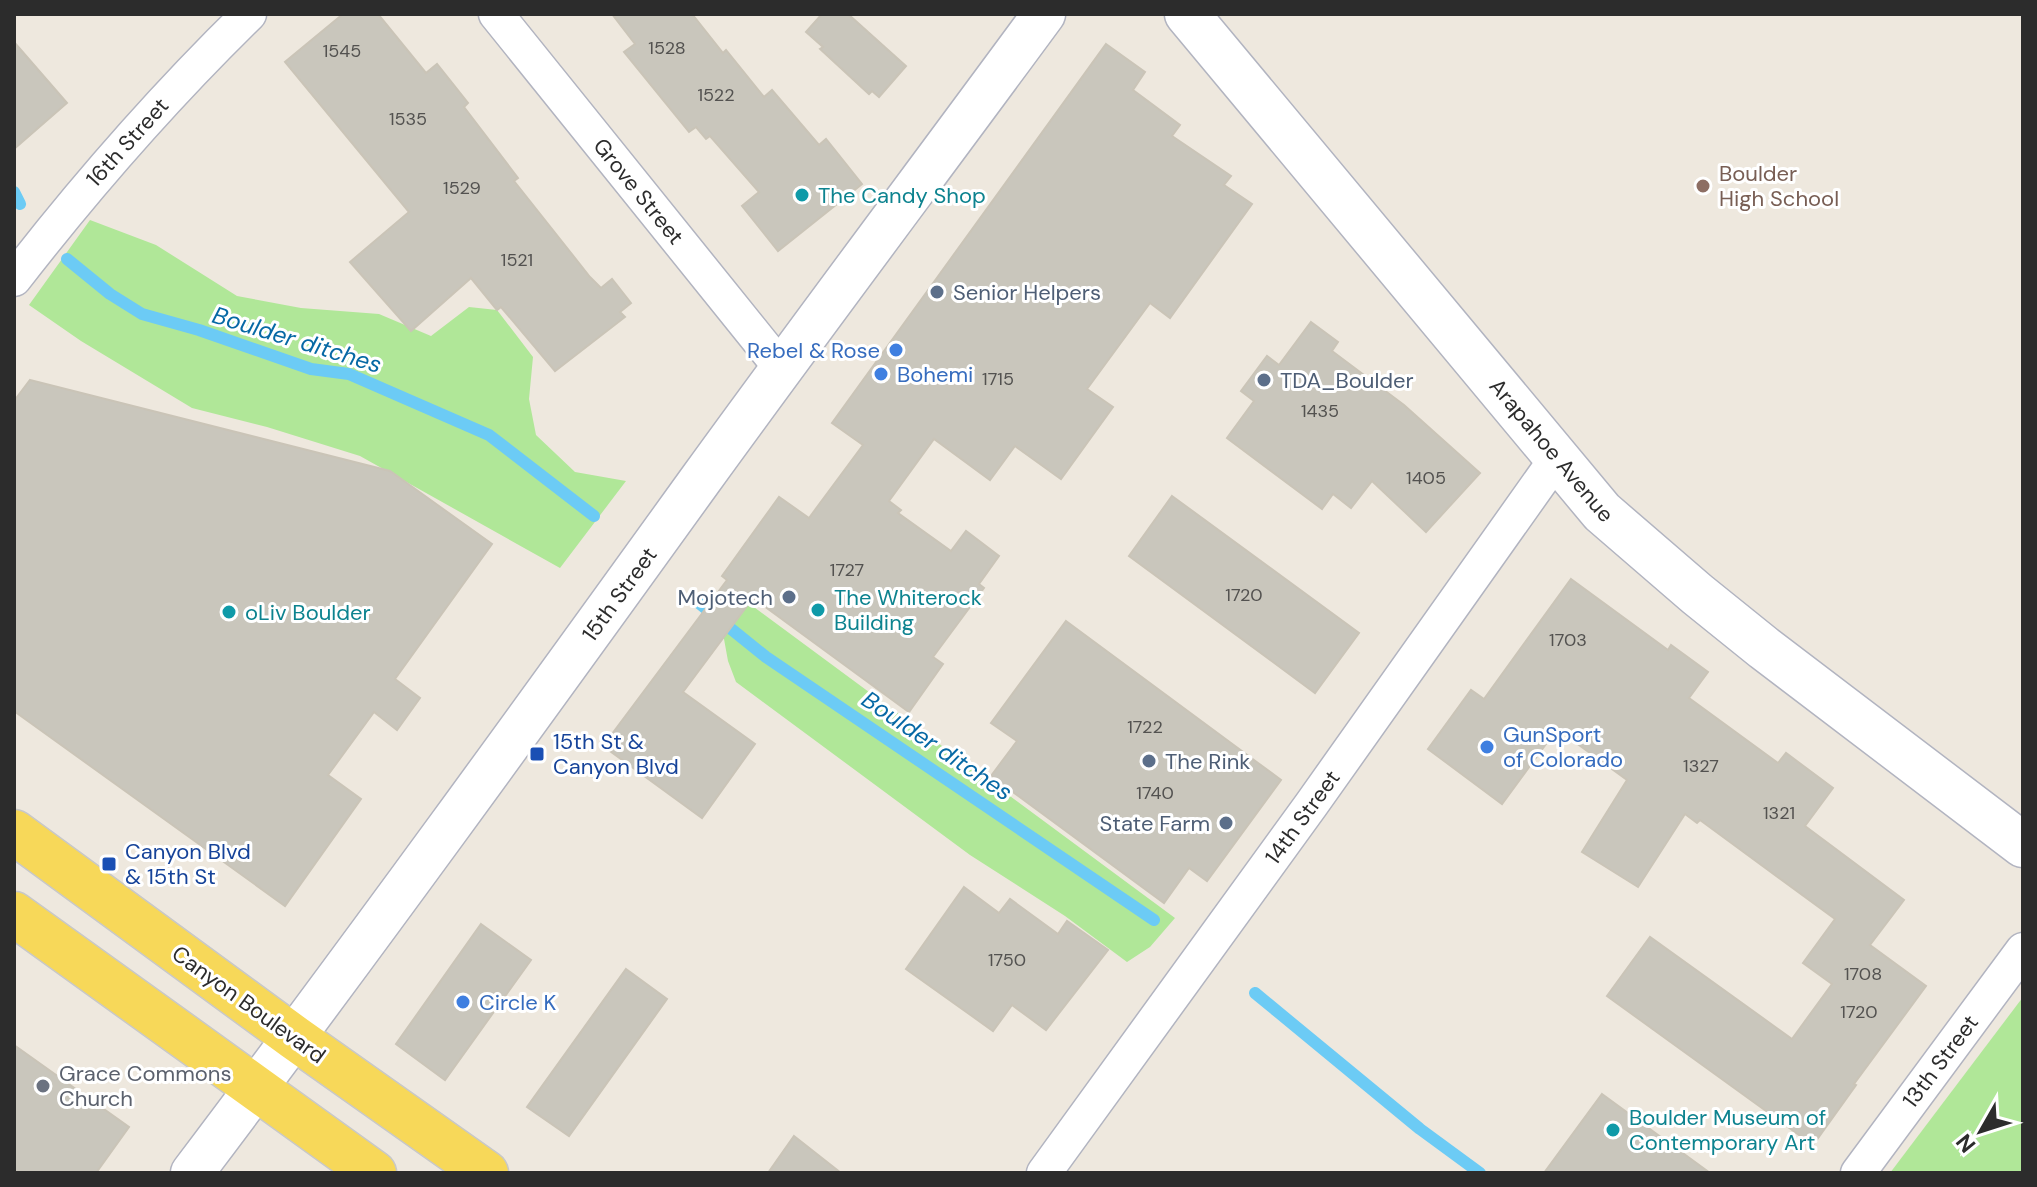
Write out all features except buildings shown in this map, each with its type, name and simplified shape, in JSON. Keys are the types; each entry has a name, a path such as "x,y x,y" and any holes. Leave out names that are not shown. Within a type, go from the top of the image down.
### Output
{"main road":[{"name":"Arapahoe Avenue","path":"1187,14 1602,512 1697,594 2023,845"},
{"name":"Canyon Boulevard","path":"14,832 295,1038 486,1173"},
{"path":"14,914 374,1173"}],"street":[{"name":"16th Street","path":"14,279 67,210 132,134 249,14"},
{"name":"Grove Street","path":"496,14 782,369"},
{"name":"15th Street","path":"192,1173 295,1038 1044,14"},
{"name":"14th Street","path":"1044,1173 1320,793 1557,458"},
{"name":"13th Street","path":"1858,1173 2023,950"}],"green space":[{"path":"90,220 156,245 237,296 301,308 379,314 431,336 469,307 497,310 533,357 529,399 536,435 575,472 626,481 560,568 360,456 192,408 81,341 29,305"},
{"path":"724,585 1175,918 1150,947 1127,962 1065,916 970,855 736,682 724,639 701,616"},
{"path":"2023,997 2023,1173 1890,1173"}],"waterway":[{"name":"Boulder ditches","path":"14,192 20,204"},
{"name":"Boulder ditches","path":"67,259 110,294 142,314 199,330 311,369 349,374 489,435 594,516"},
{"name":"Boulder ditches","path":"699,603 766,657 1154,920"},
{"name":"Boulder ditches","path":"1255,993 1420,1129 1480,1173"}],"place":[{"name":"Boulder High School","path":"1703,186"},
{"name":"The Candy Shop","path":"802,195"},
{"name":"Senior Helpers","path":"937,292"},
{"name":"Rebel & Rose","path":"896,350"},
{"name":"Bohemi","path":"881,374"},
{"name":"TDA_Boulder","path":"1264,380"},
{"name":"Mojotech","path":"789,597"},
{"name":"The Whiterock Building","path":"818,610"},
{"name":"oLiv Boulder","path":"229,612"},
{"name":"GunSport of Colorado","path":"1487,747"},
{"name":"15th St & Canyon Blvd","path":"537,754"},
{"name":"The Rink","path":"1149,761"},
{"name":"State Farm","path":"1226,823"},
{"name":"Canyon Blvd & 15th St","path":"109,864"},
{"name":"Circle K","path":"463,1002"},
{"name":"Grace Commons Church","path":"43,1086"},
{"name":"Boulder Museum of Contemporary Art","path":"1613,1130"}]}
